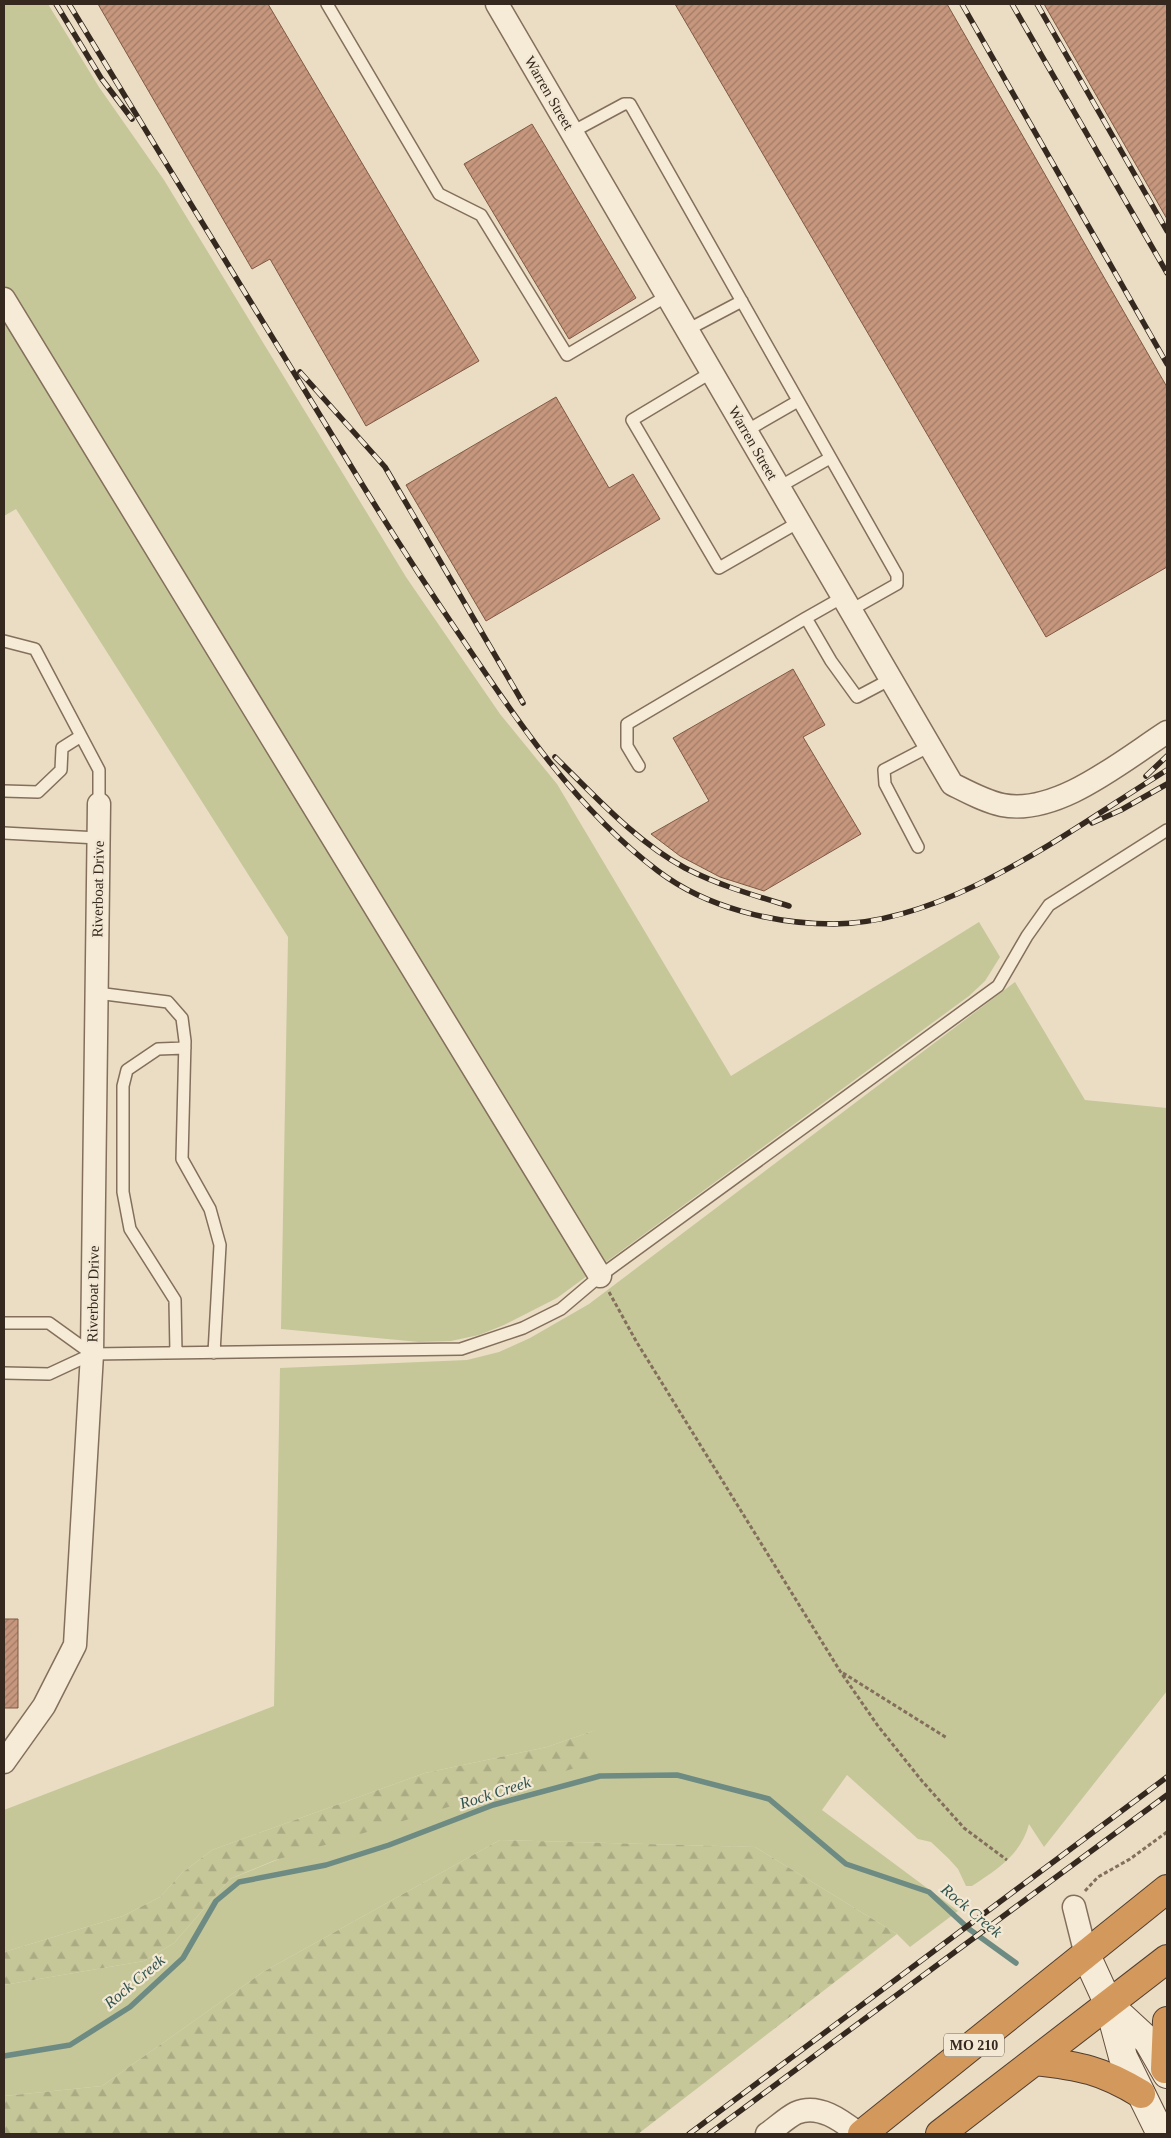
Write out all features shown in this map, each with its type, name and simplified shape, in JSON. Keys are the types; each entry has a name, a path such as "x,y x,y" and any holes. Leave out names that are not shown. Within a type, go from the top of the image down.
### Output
{"highway":[{"name":"MO 210","path":"861,2134 1167,1889"},
{"name":"MO 210","path":"940,2134 1167,1959"},
{"path":"1166,2071 1167,2021"},
{"path":"1034,2061 1076,2066 1113,2077 1141,2094"}],"street":[{"name":"Warren Street","path":"497,4 952,784 976,796 1002,805 1040,805 1060,799 1167,732"},
{"path":"4,299 600,1276"},
{"name":"Riverboat Drive","path":"4,1762 44,1706 75,1644 83,1548 92,1354 99,804"},
{"path":"1074,1907 1086,1955 1109,2005 1122,2057 1161,2134"},
{"path":"1109,2005 1148,2041 1166,2071"},
{"path":"767,2134 796,2113 817,2111 837,2118 861,2134"}],"lane":[{"path":"327,4 439,194 481,215 567,355 667,296"},
{"path":"572,132 624,104 630,104 896,575 897,584 806,618 627,724 627,746 639,766"},
{"path":"687,330 742,301"},
{"path":"712,372 632,420 719,568 799,522"},
{"path":"746,431 798,401"},
{"path":"779,487 830,458"},
{"path":"806,618 831,661 857,697 891,679"},
{"path":"4,641 35,648 99,770 99,804"},
{"path":"4,791 38,792 61,770 62,748 81,736"},
{"path":"918,847 885,784 884,770 930,746"},
{"path":"4,1373 49,1374 92,1354 461,1349 523,1328 561,1309 600,1276 998,986 1027,936 1049,905 1167,830"},
{"path":"4,833 98,838"},
{"path":"96,992 168,1002 182,1018 185,1048 182,1159 210,1209 220,1245 214,1353"},
{"path":"176,1353 175,1300 130,1229 123,1192 123,1086 127,1070 158,1049 185,1048"},
{"path":"4,1323 49,1323 92,1354"}],"path":[{"path":"600,1276 636,1341 840,1671 878,1726 922,1781 964,1828 1007,1860"},
{"path":"840,1671 947,1738"},
{"path":"1074,1907 1082,1893 1098,1877 1130,1859 1167,1832"}],"green space":[{"path":"4,4 48,4 99,87 164,180 406,577 500,714 557,784 731,1076 979,922 1000,957 985,981 969,996 557,1298 504,1325 479,1335 451,1341 419,1342 281,1329 288,937 16,509 4,516"},
{"path":"1015,982 1085,1100 1167,1108 1167,1691 1044,1847 1029,1824 1020,1844 1007,1860 972,1886 966,1886 958,1869 931,1842 918,1839 847,1775 822,1810 958,1911 910,1947 897,1934 755,1847 500,1840 263,1972 102,2086 4,2096 4,1985 144,1961 174,1943 230,1879 596,1730 547,1747 425,1773 212,1850 182,1873 160,1897 123,1916 4,1952 4,1810 274,1706 280,1368 467,1360 499,1352 530,1338 589,1304"},
{"path":"596,1730 588,1764 273,1861 230,1879 174,1943 144,1961 4,1985 4,1952 123,1916 160,1897 182,1873 212,1850 425,1773 547,1747"},
{"path":"500,1840 755,1847 897,1934 638,2134 4,2134 4,2096 102,2086 263,1972"}],"building":[{"path":"98,4 268,4 479,361 366,426 270,259 252,269"},
{"path":"675,4 947,4 1167,387 1167,567 1046,637"},
{"path":"1044,4 1167,4 1167,219"},
{"path":"532,124 636,298 569,339 464,164"},
{"path":"556,397 609,488 633,474 660,519 486,621 406,485"},
{"path":"793,669 825,725 803,737 861,834 764,891 720,877 680,856 651,834 709,801 673,738"},
{"path":"4,1619 18,1619 18,1708 4,1708"}],"waterway":[{"name":"Rock Creek","path":"4,2056 70,2045 130,2007 183,1958 216,1901 239,1882 326,1865 389,1845 493,1805 600,1776 677,1775 769,1799 846,1864 929,1892 969,1929 1016,1963"}],"railway":[{"path":"56,4 101,78 132,119"},
{"path":"69,4 372,500 482,669 550,763 575,792 601,821 658,871 698,895 719,904 765,917 788,921 834,924 878,920 921,908 965,890 1008,869 1167,770"},
{"path":"962,4 1167,364"},
{"path":"1012,4 1167,273"},
{"path":"1037,4 1167,231"},
{"path":"300,372 385,467 523,703"},
{"path":"1146,776 1167,756"},
{"path":"555,757 616,817 649,845 667,857 710,880 789,906"},
{"path":"1092,823 1121,810 1167,784"},
{"path":"689,2134 1167,1777"},
{"path":"709,2134 1167,1795"}]}
